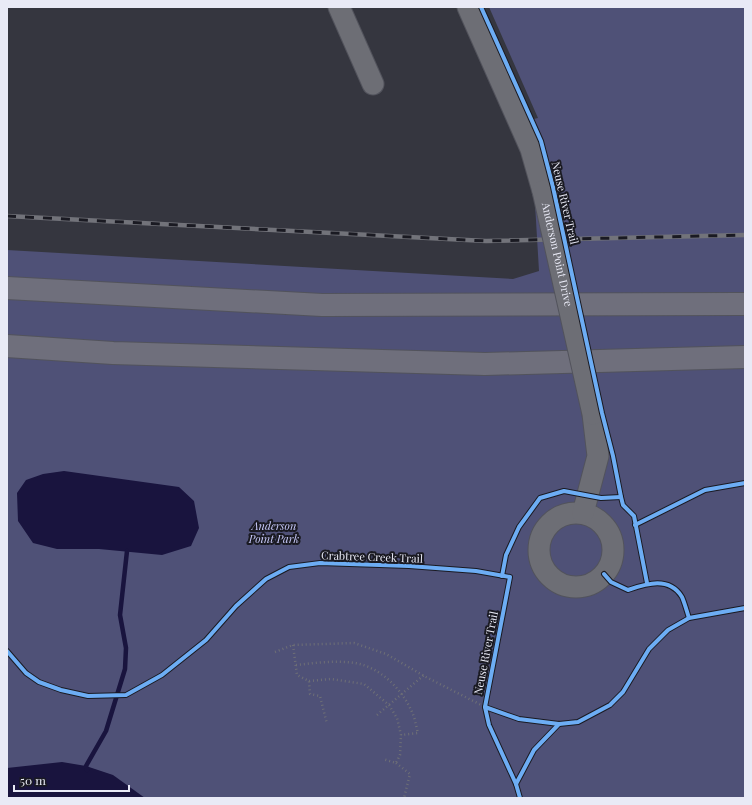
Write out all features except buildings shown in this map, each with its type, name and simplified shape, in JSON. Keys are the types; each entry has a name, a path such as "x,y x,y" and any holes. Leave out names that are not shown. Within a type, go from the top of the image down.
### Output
{"highway":[{"path":"7,288 322,305 745,304"},
{"path":"7,346 113,353 485,364 745,357"}],"street":[{"path":"338,7 373,84"},
{"name":"Anderson Point Drive","path":"468,7 531,149 543,191 593,414 598,456 584,513"}],"path":[{"path":"637,532 635,523 705,490 745,483"},
{"path":"275,652 293,645 354,643 386,654 485,707 492,709"},
{"path":"293,645 297,675 309,681 331,678 364,684 389,705 397,718 401,735 400,754 396,763"},
{"path":"296,665 326,662 356,663 369,667 382,674 402,694 413,713 418,732 401,735"},
{"path":"377,715 424,675"},
{"path":"309,681 310,694 320,696 327,724"},
{"path":"383,759 396,763 410,774 404,798"}],"green space":[{"name":"Anderson Point Park","path":"489,7 745,7 745,798 7,798 7,250 513,279 539,271 534,187 516,123 538,118"}],"shaded area":[{"path":"64,471 179,487 194,501 199,528 191,546 162,555 99,549 57,549 33,543 18,521 17,493 26,480 43,474"},
{"path":"62,762 86,766 113,775 145,798 7,798 7,768"}],"waterway":[{"path":"87,770 86,766 106,731 125,669 126,648 120,615 127,551"}],"railway":[{"path":"7,216 486,241 745,235"}],"cycle path":[{"name":"Neuse River Trail","path":"481,7 541,141 553,187 621,497 623,505 634,516 647,583"},
{"path":"635,525 705,490 745,483"},
{"path":"502,576 506,555 519,527 540,498 564,491 601,498 621,497"},
{"name":"Crabtree Creek Trail","path":"7,651 26,673 39,682 61,690 88,696 126,695 162,675 206,640 236,606 266,579 289,567 320,563 409,566 476,571 510,577 485,707 489,725 516,784 520,798"},
{"path":"604,574 611,582 628,590 657,583 671,586 677,590 682,597 689,618"},
{"path":"485,707 519,719 559,724 578,722 610,705 623,692 649,649 668,630 689,618 745,608"},
{"path":"516,784 534,750 559,724"}]}
